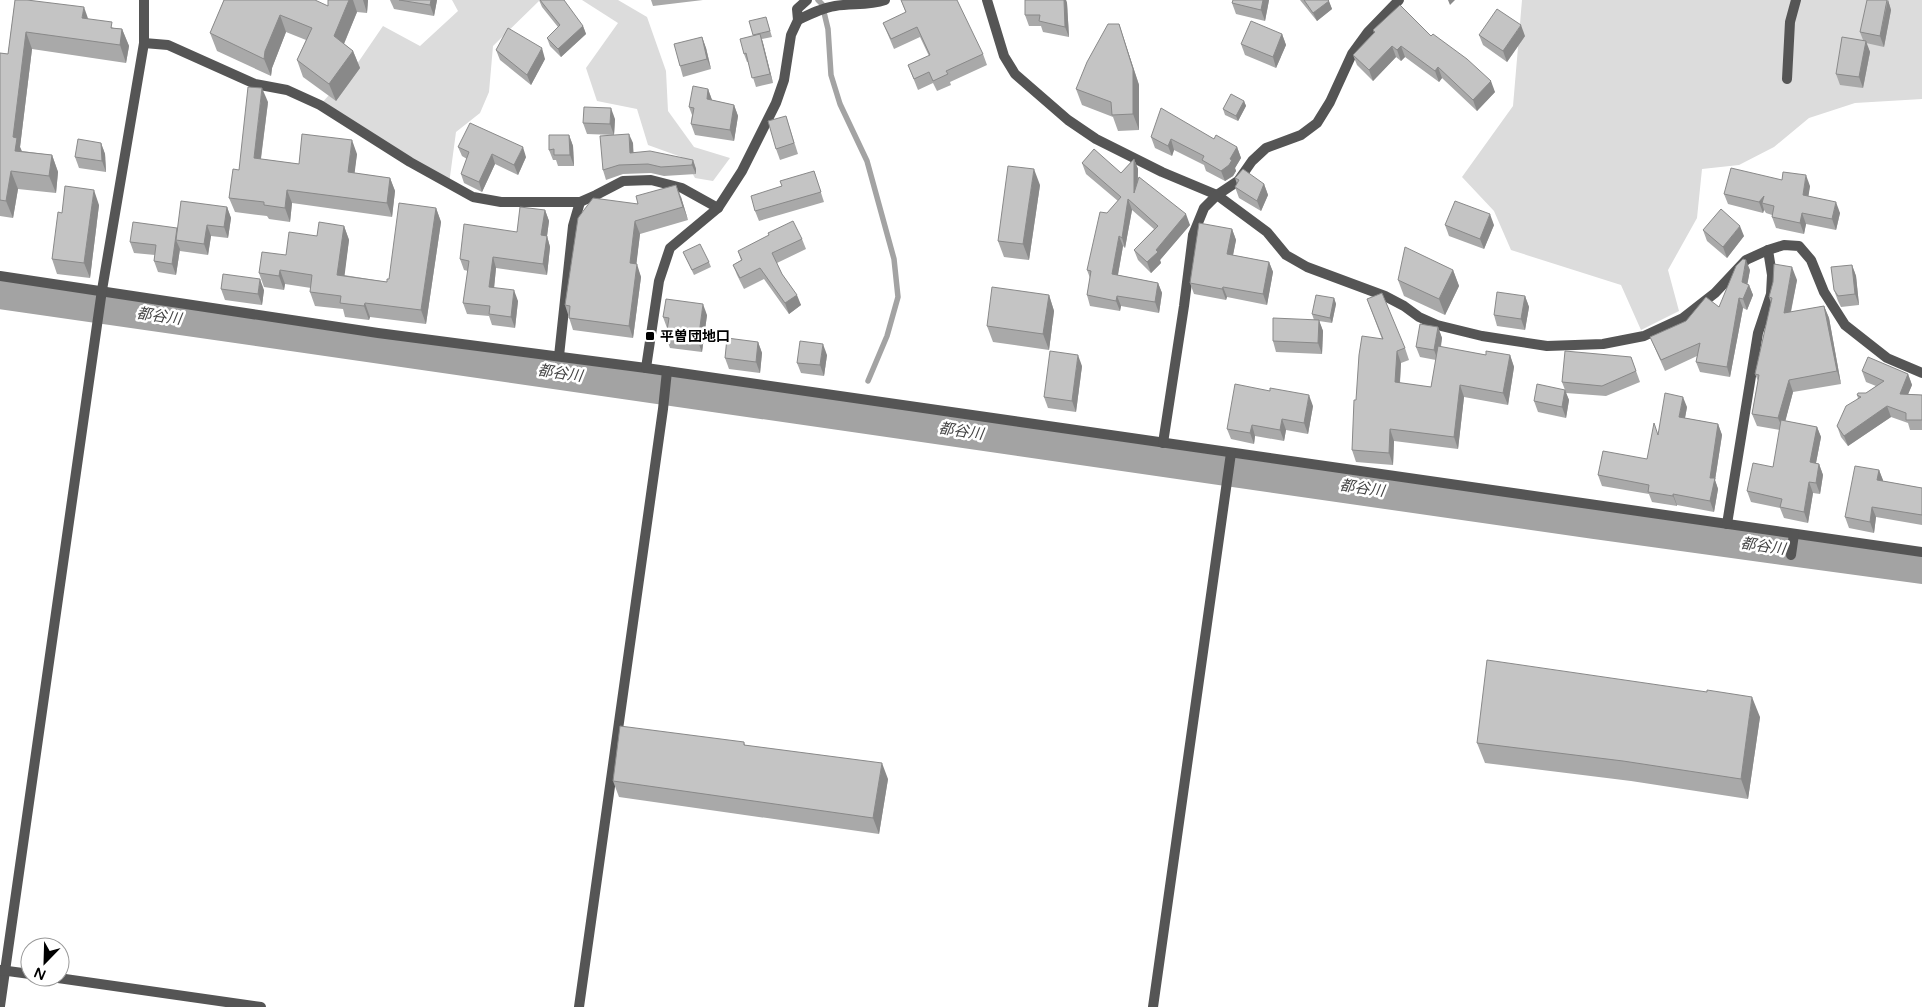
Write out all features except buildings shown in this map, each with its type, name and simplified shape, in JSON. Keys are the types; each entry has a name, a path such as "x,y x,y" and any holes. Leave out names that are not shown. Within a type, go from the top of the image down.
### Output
{"street":[{"path":"0,1006 3,970 99,315 144,43 144,0"},
{"path":"646,368 659,281 670,248 718,208 742,171 776,103 784,80 791,35 798,20 797,9 807,0"},
{"path":"798,20 814,12 835,6 875,4 885,0"},
{"path":"987,0 1004,56 1015,74 1068,120 1096,139 1162,172 1217,195 1267,232 1286,255 1307,267 1385,296 1419,317 1437,325 1482,336 1547,346 1603,344 1644,336 1683,318 1715,293 1746,260 1784,245 1799,246 1811,260 1824,292 1845,325 1887,358 1922,373"},
{"path":"1164,443 1184,306 1192,235 1204,208 1217,195 1238,180 1252,161 1266,148 1301,135 1317,122 1330,102 1352,54 1368,32 1399,0"},
{"path":"1786,79 1790,22 1796,0"},
{"path":"144,43 168,45 255,84 287,90 320,105 410,162 473,196 501,202 580,202 596,196 622,181 651,180 682,188 718,208"},
{"path":"559,356 573,226 580,202"},
{"path":"1726,524 1758,333 1771,294 1772,275 1768,250"},
{"path":"0,276 102,295 646,368 667,374 1164,443 1231,458 1726,524 1793,538 1922,552"},
{"path":"579,1007 667,374"},
{"path":"1153,1007 1231,458"},
{"path":"1791,555 1793,538"},
{"path":"3,970 20,973"},
{"path":"70,980 261,1007"}],"shaded area":[{"path":"452,0 540,0 493,46 489,92 480,113 456,132 449,184 320,105 357,64 383,26 420,46 458,11"},
{"path":"582,0 618,0 647,17 666,71 668,111 694,147 730,158 713,181 695,178 684,158 648,145 637,109 597,101 586,68 618,23"},
{"path":"1522,0 1922,0 1922,99 1855,103 1809,118 1774,147 1739,165 1702,169 1697,218 1668,270 1679,311 1641,330 1621,285 1511,250 1494,211 1462,177 1513,106"}],"waterway":[{"path":"818,0 822,4 828,29 831,75 840,104 867,161 894,259 898,297 887,336 868,381"},
{"name":"都谷川","path":"0,293 1594,523 1922,568"}],"place":[{"name":"平曽団地口","path":"650,336"}]}
